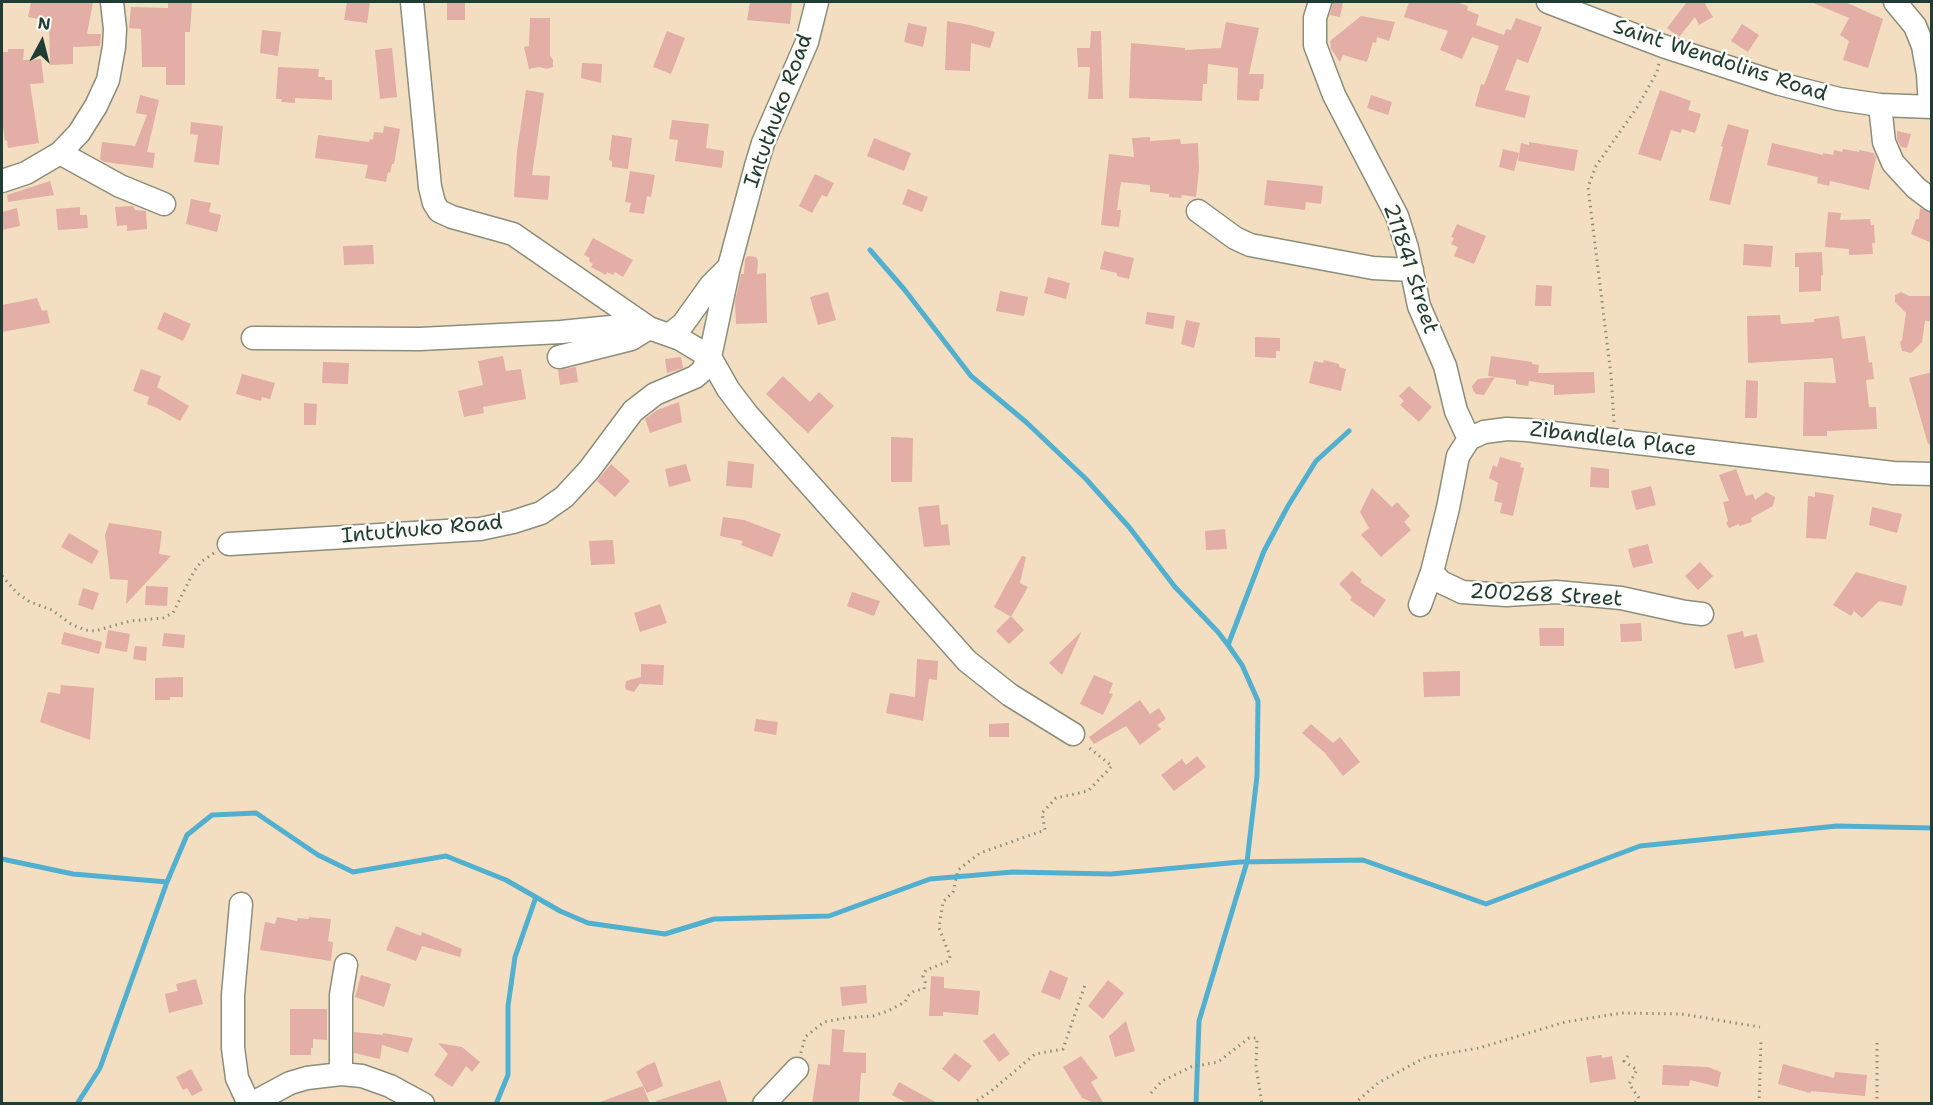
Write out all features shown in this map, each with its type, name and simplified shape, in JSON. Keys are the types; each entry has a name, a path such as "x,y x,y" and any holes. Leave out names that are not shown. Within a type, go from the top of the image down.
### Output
{"street":[{"path":"2,181 26,173 60,153 79,133 96,106 108,80 114,47 112,2"},
{"path":"412,2 430,187 439,211 452,217 513,234 652,328 691,344 710,357 747,414 967,661 1010,695 1073,734"},
{"name":"Intuthuko Road","path":"229,544 480,529 541,513 564,497 589,470 633,411 655,394 695,376 705,367 710,357 729,267 763,143 807,42 817,2"},
{"name":"211841 Street","path":"1320,2 1315,18 1314,45 1334,95 1397,216 1419,306 1445,366 1456,411 1469,439"},
{"name":"Saint Wendolins Road","path":"1548,2 1663,46 1780,84 1839,99 1880,105 1931,107"},
{"path":"1895,2 1915,26 1923,46 1931,107"},
{"path":"1880,105 1884,142 1893,163 1916,188 1932,200"},
{"path":"60,153 120,186 164,204"},
{"path":"1198,211 1235,238 1251,244 1373,268 1412,270"},
{"path":"253,338 420,339 561,332 610,327 652,328 683,324 711,285 729,267"},
{"path":"559,357 631,339 652,328"},
{"name":"Zibandlela Place","path":"1469,439 1484,432 1507,429 1893,473 1932,474"},
{"path":"1420,605 1432,572 1458,456 1469,439"},
{"name":"200268 Street","path":"1432,572 1441,582 1461,592 1506,595 1556,592 1621,598 1702,614"},
{"path":"241,904 233,995 232,1048 237,1078 250,1104 290,1083 307,1078 341,1074 362,1076 390,1086 423,1104"},
{"path":"341,1074 341,995 346,965"},
{"path":"764,1104 797,1069"}],"path":[{"path":"1614,440 1611,375 1588,187 1596,166 1638,106 1657,72 1663,46"},
{"path":"2,576 17,593 30,602 52,610 71,624 85,630 95,631 130,621 163,618 173,613 201,562 229,544"},
{"path":"797,1069 805,1037 824,1022 873,1016 888,1011 905,1002 914,991 924,989 923,976 926,970 949,961 950,956 939,928 943,902 953,892 958,870 980,853 1045,830 1042,813 1056,798 1088,791 1112,766 1073,734"},
{"path":"972,1104 1035,1054 1063,1049 1086,982"},
{"path":"1354,1104 1378,1083 1426,1057 1479,1048 1564,1022 1622,1013 1682,1014 1760,1027"},
{"path":"1151,1093 1162,1081 1191,1067 1218,1062 1249,1038 1257,1038 1256,1066 1262,1104"},
{"path":"1760,1104 1761,1041"},
{"path":"1877,1043 1877,1104"},
{"path":"1628,1056 1624,1061 1637,1070 1629,1084 1639,1098 1634,1104"}],"building":[{"path":"31,2 93,2 87,34 101,34 100,46 73,47 73,64 50,65 49,21 28,17"},
{"path":"168,2 192,2 190,32 185,32 185,85 166,85 166,67 142,67 141,29 129,28 131,7 168,8"},
{"path":"347,2 370,2 367,23 344,20"},
{"path":"447,2 465,2 465,20 447,20"},
{"path":"750,2 792,3 790,24 747,20"},
{"path":"1333,2 1343,2 1340,17 1330,15"},
{"path":"1409,2 1456,2 1468,6 1467,10 1479,15 1476,25 1504,35 1506,29 1511,30 1516,18 1542,27 1528,63 1517,59 1505,90 1530,96 1525,118 1475,106 1481,84 1484,85 1499,46 1472,37 1462,59 1440,50 1448,31 1404,17"},
{"path":"1687,2 1707,2 1705,4 1713,17 1699,25 1695,17 1679,37 1667,28"},
{"path":"1811,2 1845,2 1883,19 1868,68 1843,60 1849,41 1840,35 1849,18"},
{"path":"1361,16 1395,22 1389,41 1377,37 1376,43 1373,42 1367,62 1343,55 1340,62 1331,49 1330,41"},
{"path":"530,18 550,18 550,56 553,60 553,67 529,69 524,47 529,46"},
{"path":"947,21 995,32 990,48 971,43 970,71 945,70"},
{"path":"1226,22 1259,28 1249,74 1264,74 1259,101 1237,100 1238,68 1208,64 1207,84 1203,84 1202,101 1129,98 1131,43 1185,48 1185,50 1221,48"},
{"path":"908,23 927,27 923,47 904,42"},
{"path":"1742,24 1759,35 1748,52 1731,41"},
{"path":"262,30 281,32 278,56 260,53"},
{"path":"667,31 685,38 671,74 653,67"},
{"path":"1091,31 1101,31 1103,99 1088,99 1090,67 1078,67 1077,48 1090,48"},
{"path":"392,48 397,97 380,99 375,50"},
{"path":"8,49 24,49 23,60 41,59 44,83 30,84 39,143 8,148 2,118 2,52 8,52"},
{"path":"582,63 602,64 601,83 581,78"},
{"path":"278,67 319,69 318,77 332,80 332,100 295,98 295,103 281,102 282,99 276,99"},
{"path":"526,90 544,93 532,175 550,176 548,200 514,197 517,151"},
{"path":"1660,90 1691,101 1688,110 1701,114 1695,133 1682,129 1681,133 1671,130 1661,161 1638,154"},
{"path":"140,95 159,100 147,152 155,153 153,168 104,162 100,159 102,142 135,146 147,115 136,113"},
{"path":"1371,95 1392,102 1388,115 1367,108"},
{"path":"672,120 709,124 706,148 724,151 722,168 675,161 678,140 669,139"},
{"path":"191,122 223,126 219,165 194,162 198,135 190,134"},
{"path":"1728,124 1749,130 1730,205 1709,200"},
{"path":"384,126 400,129 394,164 392,164 390,173 388,172 386,182 365,178 368,165 315,158 318,135 369,142 370,139 373,140 374,132 383,133"},
{"path":"1897,131 1911,134 1907,148 1901,147 1897,139"},
{"path":"612,135 632,138 628,169 612,167 612,161 609,160"},
{"path":"1150,137 1150,141 1180,139 1181,144 1198,143 1199,170 1196,197 1182,195 1181,198 1169,197 1169,194 1150,192 1150,185 1121,182 1117,210 1121,210 1119,227 1101,225 1109,154 1134,157 1132,138"},
{"path":"874,138 911,153 904,171 867,156"},
{"path":"1529,142 1578,150 1574,171 1518,161 1521,143 1529,145"},
{"path":"1772,143 1823,155 1823,153 1833,155 1834,150 1842,152 1843,149 1874,153 1876,158 1869,190 1830,181 1829,186 1817,183 1818,177 1767,165"},
{"path":"1503,149 1519,153 1514,171 1499,167"},
{"path":"630,171 655,175 651,197 647,196 644,214 629,212 631,203 625,202"},
{"path":"815,174 834,183 827,197 822,195 812,213 799,206"},
{"path":"1267,180 1323,186 1321,204 1306,202 1305,210 1264,205"},
{"path":"50,181 54,195 8,202 7,195"},
{"path":"908,189 928,197 922,212 902,204"},
{"path":"191,199 211,203 209,212 221,215 217,232 186,224"},
{"path":"133,206 135,210 146,211 147,229 127,231 127,225 117,226 115,207"},
{"path":"80,207 80,215 87,215 88,228 58,230 56,209"},
{"path":"17,208 20,226 2,230 2,212"},
{"path":"1920,208 1932,213 1932,243 1911,234 1916,219 1919,219"},
{"path":"1828,212 1841,213 1840,220 1870,219 1871,225 1874,225 1873,254 1849,255 1849,249 1825,247"},
{"path":"1457,224 1486,236 1474,264 1454,256 1458,247 1451,244 1454,238 1451,237"},
{"path":"593,238 633,260 623,277 615,272 613,275 607,272 606,275 591,267 593,264 589,261 590,258 584,255"},
{"path":"1744,244 1773,246 1771,267 1743,265"},
{"path":"373,245 374,264 344,265 343,246"},
{"path":"1104,251 1134,258 1129,279 1100,269"},
{"path":"1822,252 1821,291 1799,292 1799,267 1795,267 1795,253"},
{"path":"748,256 756,257 758,261 757,274 766,273 767,323 736,324 735,302 741,274 744,274 745,259"},
{"path":"1048,277 1070,283 1066,299 1044,293"},
{"path":"1536,285 1552,286 1551,306 1535,306"},
{"path":"1000,291 1028,297 1024,316 996,311"},
{"path":"828,292 836,320 818,325 810,297"},
{"path":"1901,292 1909,296 1932,296 1932,321 1925,321 1922,342 1911,353 1902,351 1900,342 1906,313 1895,302 1895,295"},
{"path":"37,298 42,311 47,310 50,323 2,332 2,305"},
{"path":"164,312 191,324 183,341 157,329"},
{"path":"1147,312 1175,316 1173,329 1145,324"},
{"path":"1780,315 1781,324 1814,322 1814,319 1839,316 1842,339 1865,336 1874,379 1866,380 1869,407 1876,407 1877,429 1827,431 1827,436 1803,436 1804,382 1836,383 1833,358 1748,363 1747,316"},
{"path":"1186,320 1200,323 1194,348 1181,344"},
{"path":"1255,337 1280,338 1280,351 1276,351 1276,358 1255,357"},
{"path":"503,356 506,371 521,369 526,399 483,407 484,413 464,417 458,391 483,385 478,361"},
{"path":"1491,356 1532,362 1532,364 1539,365 1538,373 1594,372 1595,393 1554,395 1554,385 1529,381 1528,386 1516,384 1516,380 1488,376"},
{"path":"681,357 683,368 667,373 665,359"},
{"path":"1324,360 1339,364 1339,367 1346,369 1341,391 1309,383 1314,361 1323,363"},
{"path":"323,362 349,363 348,384 322,383"},
{"path":"576,367 578,382 560,385 558,370"},
{"path":"141,369 161,376 157,387 189,406 180,421 147,404 149,397 133,391"},
{"path":"1932,372 1932,444 1928,444 1909,378"},
{"path":"242,374 275,383 270,399 262,397 261,401 236,394"},
{"path":"783,376 810,402 819,392 834,406 808,433 766,394"},
{"path":"1495,377 1484,395 1476,394 1473,390 1472,386 1478,379"},
{"path":"1746,380 1758,381 1757,418 1745,418"},
{"path":"1409,386 1432,407 1419,422 1400,405 1404,401 1399,396"},
{"path":"679,402 682,422 650,433 645,419 657,410"},
{"path":"304,403 317,404 316,425 304,425"},
{"path":"891,437 913,438 912,482 891,482"},
{"path":"1500,457 1521,463 1520,467 1524,468 1513,516 1500,513 1502,503 1494,501 1498,483 1489,478 1493,465 1497,467"},
{"path":"728,461 754,464 752,488 726,486"},
{"path":"611,464 630,481 615,497 597,481"},
{"path":"686,464 691,481 669,487 665,469"},
{"path":"1591,467 1609,469 1609,488 1590,487"},
{"path":"1736,469 1746,496 1753,494 1755,500 1766,492 1775,497 1773,506 1751,518 1752,522 1729,528 1723,502 1729,501 1719,475"},
{"path":"1651,486 1656,505 1636,510 1631,491"},
{"path":"1372,488 1392,507 1397,502 1410,516 1404,522 1411,530 1381,557 1361,535 1369,528 1360,512"},
{"path":"1815,492 1834,495 1826,539 1806,538 1808,496 1815,497"},
{"path":"939,505 941,525 948,524 950,545 924,547 918,507"},
{"path":"1872,507 1902,514 1897,533 1869,525"},
{"path":"723,517 744,520 781,534 772,557 741,545 743,541 720,536"},
{"path":"109,523 162,531 159,554 171,556 126,604 128,580 110,579 105,535"},
{"path":"1225,529 1227,549 1206,550 1205,531"},
{"path":"69,533 99,551 92,564 61,547"},
{"path":"613,540 615,564 591,565 589,541"},
{"path":"1648,544 1653,563 1633,568 1628,549"},
{"path":"1022,556 1026,557 1020,583 1028,587 1011,617 994,607"},
{"path":"1700,562 1713,576 1698,590 1685,576"},
{"path":"1352,571 1362,580 1360,582 1386,600 1374,617 1350,600 1352,597 1339,584"},
{"path":"1856,572 1907,586 1902,606 1879,601 1862,618 1854,611 1851,616 1833,605"},
{"path":"146,586 168,587 167,606 145,605"},
{"path":"83,588 99,593 93,610 78,605"},
{"path":"852,592 880,601 874,616 847,606"},
{"path":"660,604 667,623 640,632 634,613"},
{"path":"1011,616 1024,630 1009,644 996,631"},
{"path":"1641,623 1642,641 1621,642 1620,624"},
{"path":"1539,628 1564,628 1564,646 1540,646"},
{"path":"108,630 130,634 127,652 105,648"},
{"path":"1743,631 1744,637 1757,634 1764,662 1735,669 1727,635"},
{"path":"64,632 102,642 99,654 61,644"},
{"path":"164,633 185,635 184,648 162,646"},
{"path":"1081,633 1062,675 1049,663"},
{"path":"135,646 147,647 146,661 133,659"},
{"path":"917,659 938,661 937,680 929,679 923,721 886,713 890,693 915,697"},
{"path":"641,664 664,665 663,685 640,684 641,682 634,692 627,690 626,681 641,677"},
{"path":"1460,671 1460,696 1424,697 1423,672"},
{"path":"1094,675 1113,683 1109,693 1113,694 1103,715 1080,704"},
{"path":"183,677 183,697 155,700 155,678"},
{"path":"61,685 94,688 90,740 40,722 48,692 60,694"},
{"path":"1140,700 1150,714 1159,708 1166,719 1157,725 1161,729 1140,745 1126,726 1094,744 1089,737"},
{"path":"756,719 778,722 776,735 754,731"},
{"path":"1009,723 1009,737 989,737 989,724"},
{"path":"1311,724 1333,743 1340,737 1360,762 1343,776 1325,753 1302,733"},
{"path":"1197,756 1206,767 1174,791 1161,775 1182,759 1186,765"},
{"path":"277,917 297,921 298,918 309,919 309,917 331,919 328,941 333,942 331,961 260,950 265,922 275,924"},
{"path":"396,926 421,936 422,932 462,949 460,957 422,946 416,961 386,950"},
{"path":"1050,970 1068,978 1060,1000 1041,992"},
{"path":"361,975 391,984 384,1007 355,997"},
{"path":"931,976 944,977 944,988 980,991 978,1015 943,1012 943,1016 929,1016"},
{"path":"196,979 203,1004 169,1013 165,994 178,991 176,984"},
{"path":"1108,980 1124,993 1103,1019 1088,1006"},
{"path":"866,985 867,1003 842,1006 840,987"},
{"path":"290,1009 327,1009 327,1040 313,1039 311,1055 290,1055"},
{"path":"1126,1021 1135,1051 1115,1057 1109,1036"},
{"path":"832,1029 845,1030 843,1052 866,1053 866,1073 861,1073 859,1104 812,1104 818,1064 830,1065"},
{"path":"354,1032 383,1035 383,1033 413,1038 408,1053 382,1045 380,1059 354,1053"},
{"path":"994,1033 1010,1054 999,1062 983,1041"},
{"path":"438,1043 462,1047 480,1062 472,1072 466,1066 452,1087 434,1075 448,1054"},
{"path":"955,1053 972,1066 959,1082 942,1069"},
{"path":"1602,1055 1602,1058 1612,1056 1616,1079 1590,1083 1586,1057"},
{"path":"1081,1056 1098,1078 1091,1082 1104,1104 1097,1104 1082,1098 1063,1067"},
{"path":"655,1062 663,1086 647,1093 636,1072"},
{"path":"1783,1064 1834,1078 1835,1072 1867,1075 1865,1096 1811,1091 1810,1093 1778,1084"},
{"path":"1663,1065 1708,1067 1721,1072 1718,1087 1690,1080 1689,1086 1662,1085"},
{"path":"191,1069 203,1090 192,1096 187,1088 183,1090 176,1077"},
{"path":"720,1080 728,1104 656,1104 656,1101"},
{"path":"899,1082 939,1104 909,1104 892,1095"},
{"path":"643,1086 650,1104 600,1104 600,1102"}],"waterway":[{"path":"870,250 904,289 971,376 1026,422 1086,479 1129,527 1175,587 1228,645 1242,665 1258,701 1257,776 1247,862 1199,1021 1196,1104"},
{"path":"1228,645 1264,551 1288,506 1316,461 1349,431"},
{"path":"2,859 73,874 167,882 187,835 212,815 256,813 318,855 353,872 446,856 506,880 560,911 588,923 665,934 714,919 829,916 930,879 1013,872 1111,874 1240,862 1363,860 1486,904 1640,846 1837,826 1932,828"},
{"path":"77,1104 100,1068 167,882"},
{"path":"496,1104 508,1075 508,1006 515,957 536,897"}]}
